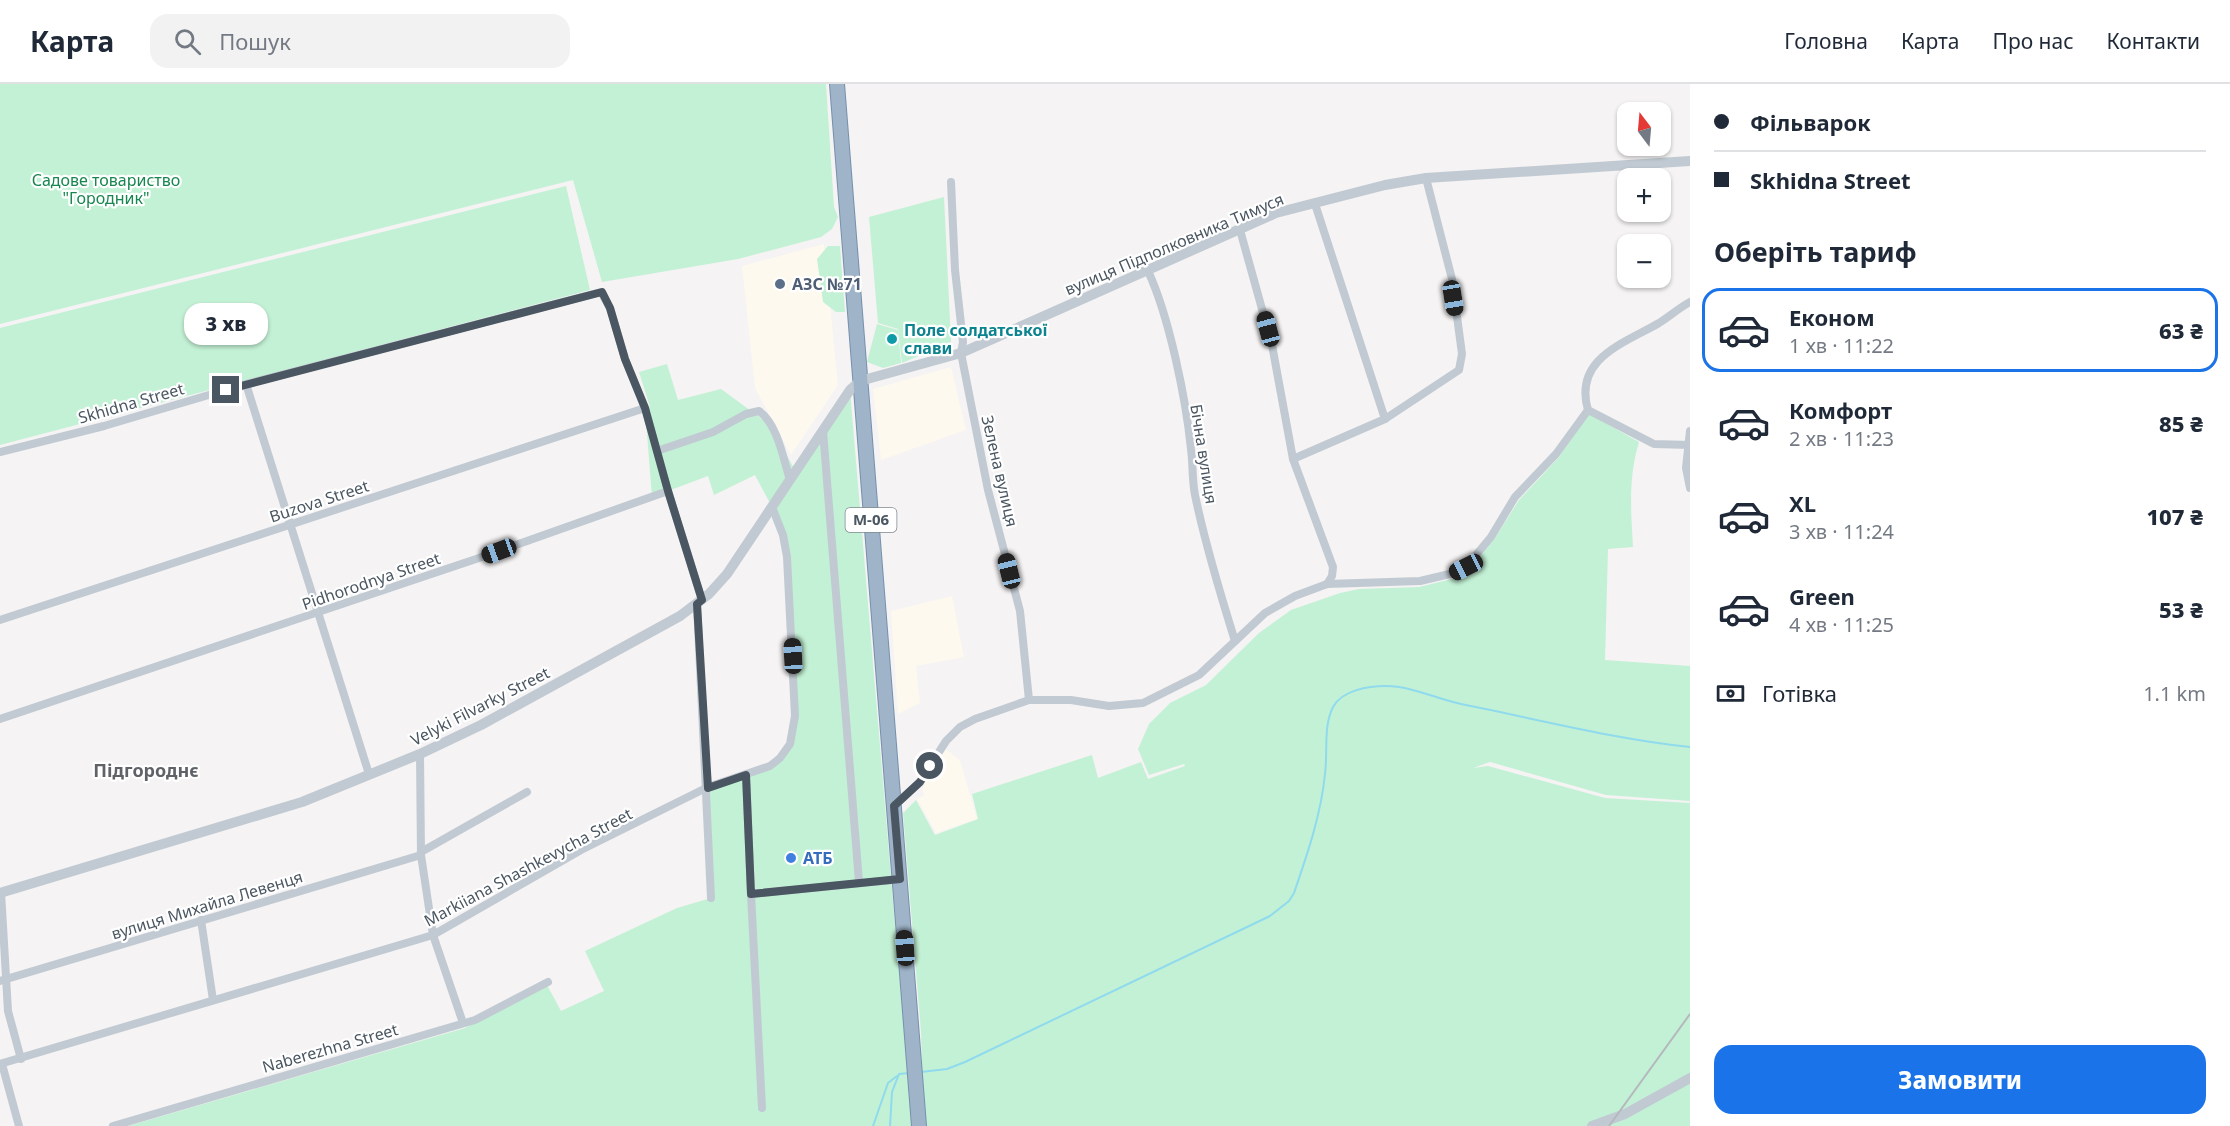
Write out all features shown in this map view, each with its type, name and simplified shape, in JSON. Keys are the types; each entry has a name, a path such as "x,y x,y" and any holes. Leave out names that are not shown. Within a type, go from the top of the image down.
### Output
{"highway":[{"name":"М-06","path":"837,84 894,806 902,879 919,1126"}],"street":[{"name":"вулиця Підполковника Тимуся","path":"860,381 961,353 1276,213 1385,185 1426,178 1689,163"},
{"path":"1293,459 1385,419 1440,385 1459,370 1462,364 1452,279 1426,178"},
{"name":"Зелена вулиця","path":"951,182 956,280 963,342 961,353 988,490 1020,611 1029,700"},
{"path":"1315,204 1385,419"},
{"path":"1240,230 1272,345 1293,459 1333,567 1332,576 1327,584"},
{"name":"Бічна вулиця","path":"1148,271 1155,287 1179,379 1191,448 1194,493 1215,579 1235,640"},
{"name":"Skhidna Street","path":"0,452 104,426 246,384 602,292 610,308 625,359 645,408"},
{"path":"894,806 920,782 939,750 960,727 996,710 1029,700 1071,700 1109,706 1143,703 1199,675 1265,613 1327,584 1358,581 1420,581 1454,573 1466,567 1491,537 1515,497 1556,454 1588,410 1586,384 1595,363 1616,345 1660,322 1690,302"},
{"name":"Velyki Filvarky Street","path":"1,892 302,801 420,754 481,726 700,602 727,574 850,390 860,381"},
{"path":"246,384 320,612 369,774"},
{"path":"645,408 700,602 711,898"},
{"name":"Buzova Street","path":"0,620 645,408"},
{"path":"1588,410 1647,441 1689,445"},
{"path":"657,451 713,432 746,414 759,411 766,416 773,429 789,480"},
{"path":"823,430 859,882"},
{"path":"1690,432 1686,468 1690,489"},
{"name":"Pidhorodnya Street","path":"0,719 320,612 668,491"},
{"name":"Markiiana Shashkevycha Street","path":"1,1064 433,935 581,850 708,788 770,766 780,758 790,744 794,732 794,675 787,557 783,535 772,507"},
{"path":"420,754 421,854 433,935 463,1023"},
{"path":"746,775 762,1108"},
{"name":"вулиця Михайла Левенця","path":"2,980 421,854 527,792"},
{"path":"751,894 902,879"},
{"path":"1,892 2,980 21,1059"},
{"path":"201,921 213,1000"},
{"name":"Naberezhna Street","path":"113,1126 463,1023 490,1013 548,982"},
{"path":"1,1064 20,1126"},
{"path":"1592,1126 1624,1114 1690,1078"}],"shaded area":[{"path":"824,244 838,385 791,455 755,388 742,266"},
{"path":"951,367 966,430 881,460 873,389"},
{"path":"952,596 964,657 916,666 920,703 898,714 891,611"},
{"path":"942,746 960,760 977,819 936,833 917,799 924,795 922,789"}],"green space":[{"name":"Садове товариство \"Городник\"","path":"0,84 826,84 834,207 838,217 832,229 821,237 738,259 602,282 573,180 0,324"},
{"path":"566,186 590,290 0,445 0,328"},
{"path":"944,197 951,342 902,363 898,329 878,323 869,217"},
{"path":"828,246 840,246 845,312 836,312 823,302 817,259"},
{"path":"877,324 898,330 901,363 883,368 867,362"},
{"path":"667,364 678,400 721,389 770,425 795,470 850,390 912,1126 128,1126 465,1028 547,985 561,1011 604,991 585,951 677,908 711,898 708,787 780,758 794,732 787,557 772,507 755,475 714,495 708,476 652,497 645,408 650,407 639,372"},
{"path":"1589,414 1639,442 1632,482 1633,547 1608,549 1605,660 1690,666 1690,801 1606,795 1490,762 1473,768 1488,766 1605,798 1690,803 1690,1126 924,1126 921,1032 903,813 916,800 935,835 978,819 972,794 1092,755 1098,778 1141,762 1148,779 1185,766 1184,764 1149,775 1138,749 1149,724 1170,703 1206,685 1259,633 1291,610 1340,593 1359,589 1419,587 1456,578 1469,571 1495,538 1519,500 1559,457"}],"waterway":[{"path":"921,1072 947,1069 965,1062 1270,916 1289,901 1304,864 1320,805 1330,715 1337,701 1356,690 1386,686 1414,690 1461,704 1575,728 1690,747"},
{"path":"890,1126 892,1092 899,1074 910,1073"},
{"path":"873,1126 888,1083 897,1076"}],"railway":[{"path":"1609,1126 1690,1014"}],"place":[{"name":"АЗС №71","path":"780,284"},
{"name":"Поле солдатської слави","path":"892,339"},
{"name":"АТБ","path":"791,858"}],"district":[{"name":"Підгороднє","path":"146,771"}],"route":[{"path":"226,390 602,292 610,308 625,359 645,408 702,600 697,604 708,788 746,775 751,894 900,879 894,806 920,782 930,766"}]}
